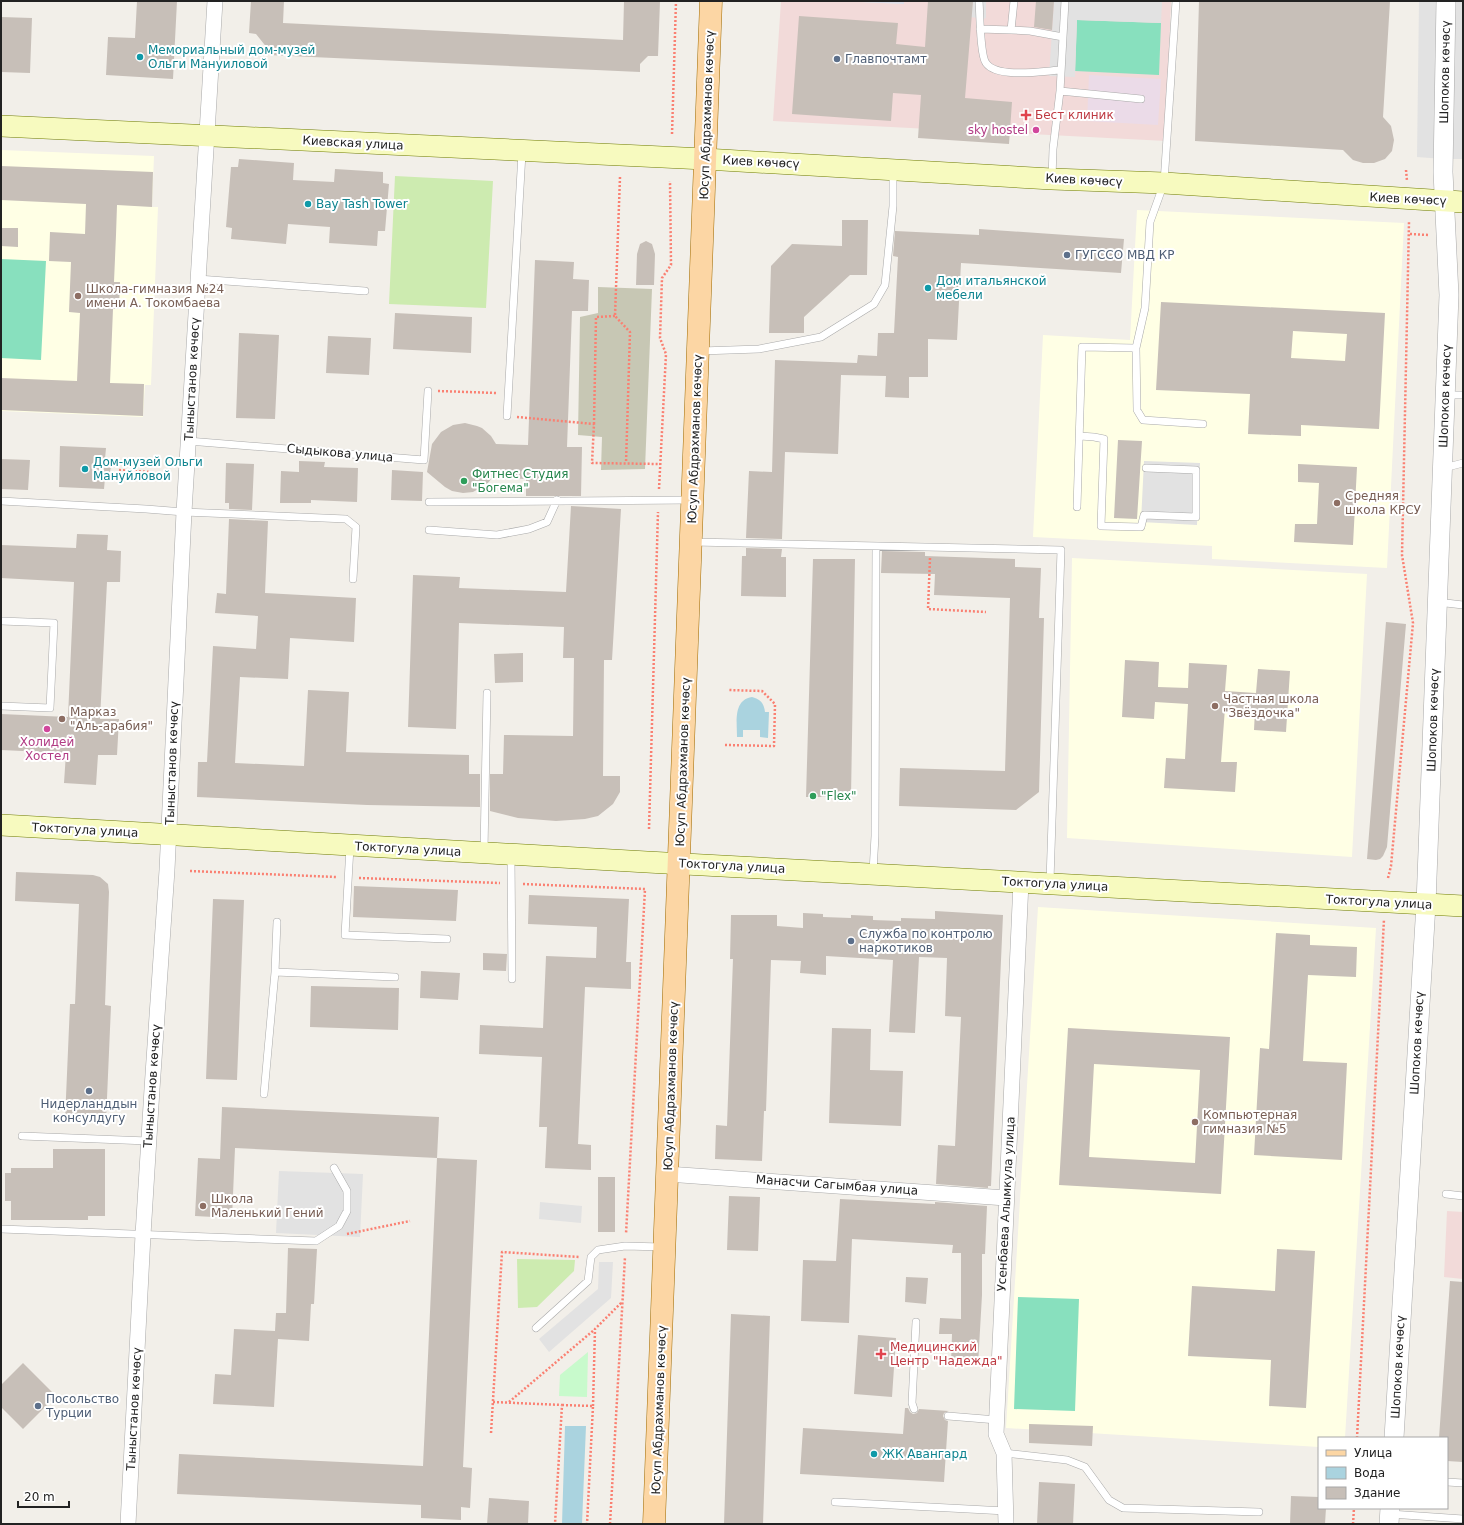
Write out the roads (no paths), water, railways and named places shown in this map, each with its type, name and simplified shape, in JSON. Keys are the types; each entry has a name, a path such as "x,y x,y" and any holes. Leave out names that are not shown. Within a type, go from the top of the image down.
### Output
{"main road":[{"name":"Юсуп Абдрахманов көчөсү","path":"654,1524 711,1"},
{"name":"Киевская улица","path":"1,126 705,159"},
{"name":"Киев көчөсү","path":"705,159 1164,183 1454,202"},
{"name":"Токтогула улица","path":"1,825 679,864 1463,906"}],"street":[{"name":"Тыныстанов көчөсү","path":"128,1524 148,1141 168,834 188,441 215,1"},
{"name":"Шопоков көчөсү","path":"1394,1437 1426,904 1442,468 1454,395 1448,295 1454,202 1443,172 1446,1"},
{"name":"Усенбаева Алымкула улица","path":"1006,1518 1004,1453 996,1434 1021,882"},
{"name":"Манасчи Сагымбая улица","path":"668,1174 1006,1198"}],"lane":[{"path":"979,1 980,29 985,62 996,70 1020,73 1061,70"},
{"path":"1011,30 1014,1"},
{"path":"1052,178 1053,149 1060,91 1064,37 1065,1"},
{"path":"1176,1 1164,183 1150,222 1145,308 1136,348 1137,410 1143,420 1203,424"},
{"path":"980,29 1030,31 1064,37"},
{"path":"1060,91 1141,99"},
{"path":"507,416 522,150"},
{"path":"698,351 759,350 821,337 874,304 885,286 893,206 893,170"},
{"path":"198,279 365,291"},
{"path":"1077,507 1082,347 1136,348"},
{"name":"Сыдыкова улица","path":"188,441 424,460 428,391"},
{"path":"1080,436 1104,439 1101,526 1141,527 1144,515 1196,517 1196,470 1146,468"},
{"path":"1442,468 1463,463"},
{"path":"429,530 497,535 529,529 547,522 557,500"},
{"path":"429,502 693,500"},
{"path":"1,501 184,512 346,519 356,527 353,579"},
{"path":"691,542 1061,550 1050,884"},
{"path":"873,874 875,836 876,546"},
{"path":"1437,602 1463,605"},
{"path":"1,621 54,623 50,708 1,706"},
{"path":"484,853 487,693"},
{"path":"350,845 345,935 447,939"},
{"path":"511,854 512,979"},
{"path":"264,1094 278,922"},
{"path":"275,972 395,977"},
{"path":"22,1136 148,1141"},
{"path":"1,1229 316,1241 339,1226 347,1211 347,1191 334,1168"},
{"path":"1446,1194 1463,1196"},
{"path":"536,1328 588,1281 591,1257 598,1250 625,1246 665,1247"},
{"path":"914,1408 912,1403 916,1322"},
{"path":"948,1416 997,1420"},
{"path":"1004,1453 1067,1460 1085,1467 1109,1500 1122,1508 1259,1512"},
{"path":"1448,1482 1463,1483"},
{"path":"835,1502 1006,1518"},
{"path":"1389,1515 1463,1519"}],"water":[{"path":"752,697 761,702 764,706 765,712 769,712 768,738 760,737 760,730 743,730 743,737 737,737 737,712 742,702"},
{"path":"565,1426 586,1426 582,1524 562,1524"}],"place":[{"name":"Мемориальный дом-музей Ольги Мануиловой","path":"140,57"},
{"name":"Главпочтамт","path":"837,59"},
{"name":"Бест клиник","path":"1026,115"},
{"name":"sky hostel","path":"1036,130"},
{"name":"Bay Tash Tower","path":"308,204"},
{"name":"ГУГССО МВД КР","path":"1067,255"},
{"name":"Дом итальянской мебели","path":"928,288"},
{"name":"Школа-гимназия №24 имени А. Токомбаева","path":"78,296"},
{"name":"Дом-музей Ольги Мануйловой","path":"85,469"},
{"name":"Фитнес Студия \"Богема\"","path":"464,481"},
{"name":"Средняя школа КРСУ","path":"1337,503"},
{"name":"Частная школа \"Звёздочка\"","path":"1215,706"},
{"name":"Марказ \"Аль-арабия\"","path":"62,719"},
{"name":"Холидей Хостел","path":"47,729"},
{"name":"\"Flex\"","path":"813,796"},
{"name":"Служба по контролю наркотиков","path":"851,941"},
{"name":"Нидерланддын консулдугу","path":"89,1091"},
{"name":"Компьютерная гимназия №5","path":"1195,1122"},
{"name":"Школа Маленький Гений","path":"203,1206"},
{"name":"Медицинский Центр \"Надежда\"","path":"881,1354"},
{"name":"Посольство Турции","path":"38,1406"},
{"name":"ЖК Авангард","path":"874,1454"}]}
